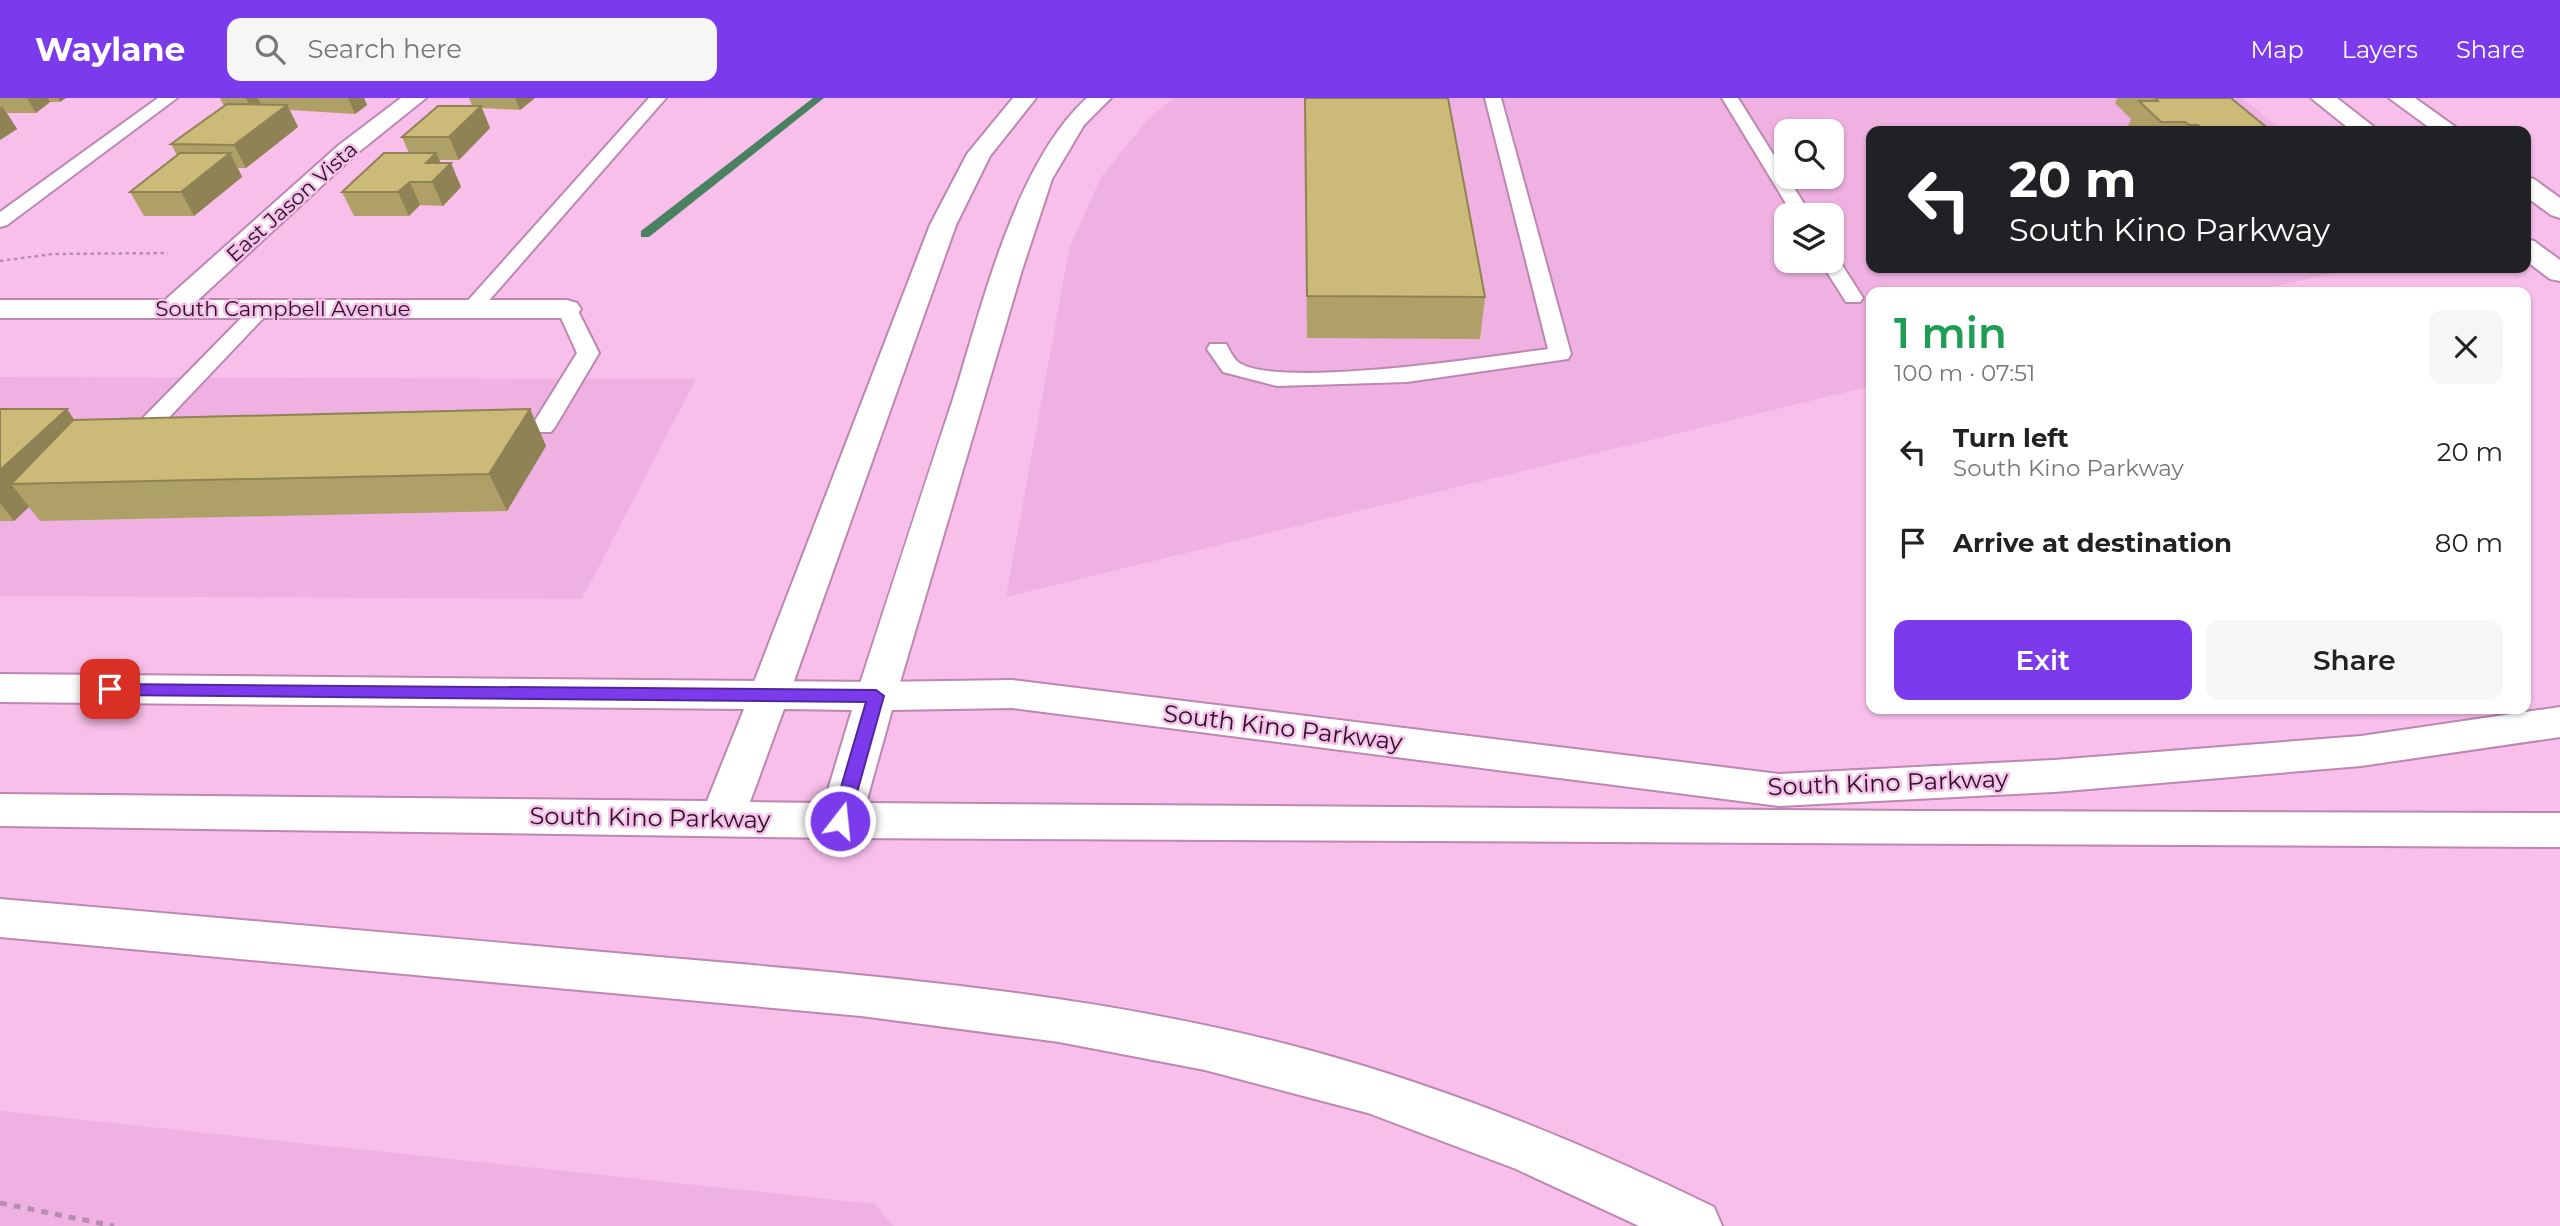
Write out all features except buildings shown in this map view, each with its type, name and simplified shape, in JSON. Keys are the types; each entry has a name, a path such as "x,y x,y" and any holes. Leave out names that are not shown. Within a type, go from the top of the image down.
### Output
{"main road":[{"name":"East Jason Vista","path":"172,310 348,150 415,98"},
{"path":"722,819 943,225 979,154 1025,98"},
{"path":"840,821 1008,270 1040,179 1075,121 1100,98"},
{"path":"2322,98 2360,126"},
{"path":"2400,98 2442,126"},
{"path":"2531,189 2560,211"},
{"path":"2531,252 2560,274"},
{"name":"South Campbell Avenue","path":"0,309 567,309"},
{"name":"South Kino Parkway","path":"0,688 876,696 1012,694 1779,790 2054,776 2361,751 2560,722"},
{"name":"South Kino Parkway","path":"0,810 1885,830 2560,830"},
{"path":"0,918 862,995 989,1010 1120,1031 1257,1060 1387,1098 1519,1146 1695,1226"}],"lane":[{"path":"0,221 169,98"},
{"path":"471,309 659,98"},
{"path":"1218,349 1231,366 1277,379 1408,375 1560,354 1493,98"},
{"path":"1730,98 1795,203"},
{"path":"1837,273 1853,298"},
{"path":"149,425 261,309"},
{"path":"543,427 588,353 567,309"}],"path":[{"path":"0,261 53,254 236,252"},
{"path":"0,1203 114,1226"}],"shaded area":[{"path":"1173,98 2242,98 2277,126 1866,126 1866,273 2332,273 2274,287 1866,287 1866,387 1006,597 1069,249 1101,177 1148,119"},
{"path":"0,377 696,379 582,599 0,596"},
{"path":"0,1111 875,1204 893,1226 0,1226"}],"waterway":[{"path":"645,234 819,98"}],"route":[{"path":"110,689 876,696 840,821"}]}
